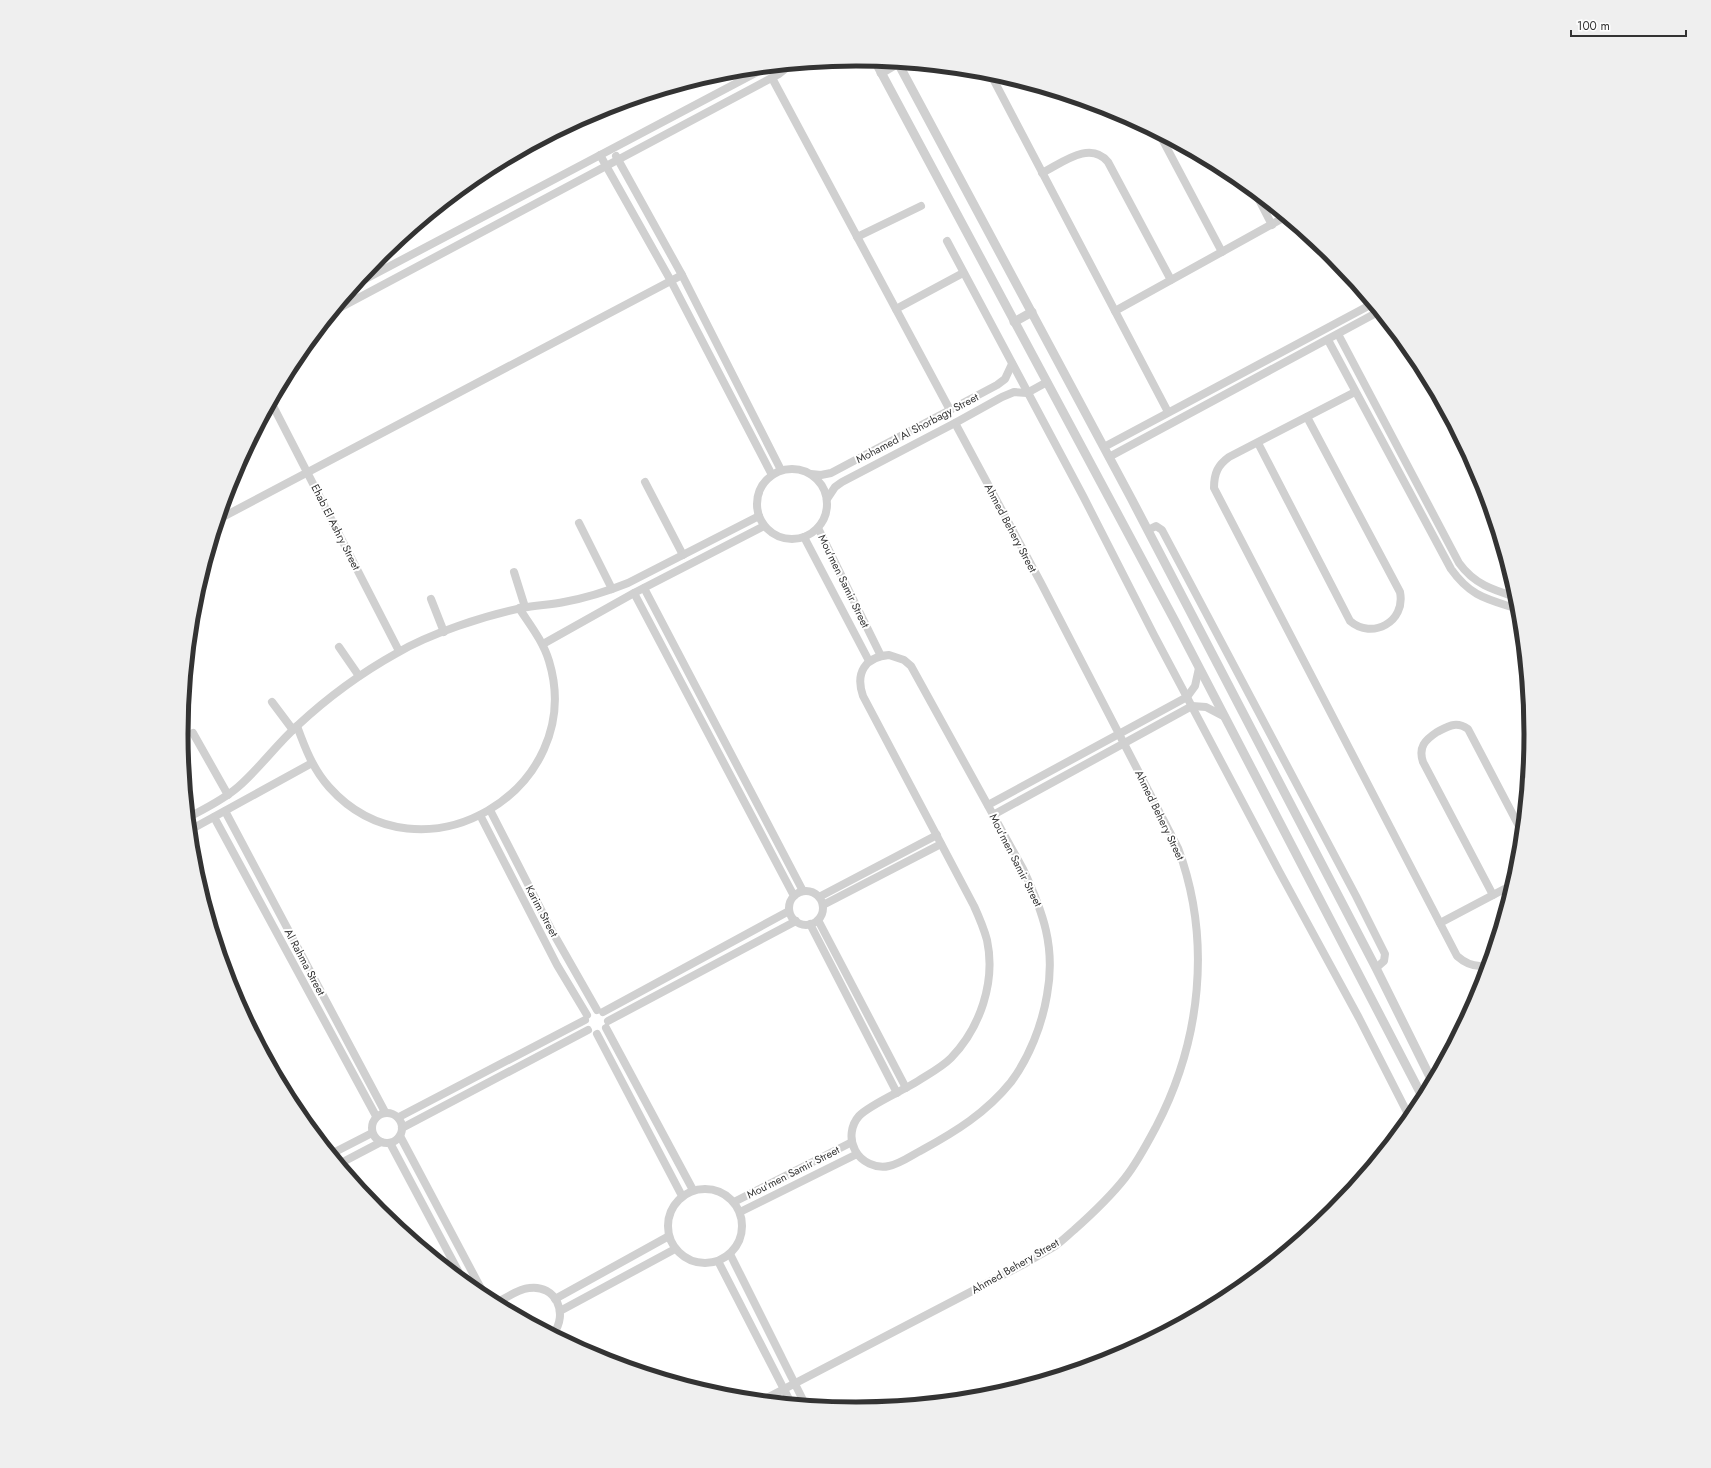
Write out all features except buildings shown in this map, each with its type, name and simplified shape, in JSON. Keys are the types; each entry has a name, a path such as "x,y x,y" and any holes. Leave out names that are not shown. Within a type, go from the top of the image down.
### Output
{"street":[{"path":"878,67 1175,621 1420,1091"},
{"path":"881,73 891,67"},
{"path":"900,67 1104,446 1376,968 1429,1076"},
{"path":"343,306 785,70"},
{"path":"369,277 753,74"},
{"path":"772,78 950,410"},
{"path":"994,81 1168,412"},
{"path":"1163,141 1222,252"},
{"path":"612,149 682,275 781,470"},
{"path":"1042,173 1087,152 1099,153 1104,157 1171,280"},
{"path":"600,156 671,281 772,475"},
{"path":"1261,203 1272,225"},
{"path":"857,237 921,206"},
{"path":"1115,311 1281,220"},
{"path":"947,241 1083,496 1187,697 1359,1018 1407,1111"},
{"path":"896,309 964,273"},
{"path":"224,516 682,275"},
{"path":"1104,446 1368,306"},
{"path":"1014,322 1032,312"},
{"path":"1109,457 1374,314"},
{"path":"1338,334 1459,564 1481,585 1509,595"},
{"path":"1328,340 1442,555 1456,576 1467,588 1480,597 1511,607"},
{"name":"Mohamed Al Shorbagy Street","path":"811,474 821,475 831,473 950,410 1001,382 1008,374 1012,364"},
{"name":"Mohamed Al Shorbagy Street","path":"827,499 835,487 842,482 1008,394 1027,392 1047,382"},
{"path":"1355,392 1222,463 1216,470 1214,488 1457,956 1463,961 1476,966 1482,965"},
{"name":"Ehab El Ashry Street","path":"273,407 399,651"},
{"path":"1258,443 1350,621 1362,629 1377,628 1395,618 1399,612 1402,599 1400,592 1307,417"},
{"name":"Ahmed Behery Street","path":"770,1396 1024,1264 1056,1245 1086,1219 1126,1178 1138,1160 1174,1090 1183,1064 1195,1014 1198,975 1197,937 1191,894 1178,848 1125,743 955,423"},
{"path":"796,469 811,474 822,485 827,499 826,515 818,528 804,537 797,539 776,536 764,526 759,516 756,507 760,489 765,481 781,470 796,469"},
{"path":"645,482 683,555"},
{"path":"192,815 228,795 245,781 295,728 329,698 359,676 399,651 480,619 522,608 566,602 612,589 759,516"},
{"path":"579,522 612,589"},
{"path":"543,644 634,593 764,526"},
{"path":"1148,530 1156,526 1162,530 1356,896 1385,954 1384,961 1376,968"},
{"name":"Mou'men Samir Street","path":"818,528 881,656"},
{"name":"Mou'men Samir Street","path":"804,537 869,661"},
{"path":"272,702 295,728 312,763 329,788 346,803 365,815 393,825 407,828 438,828 467,822 490,810 505,800 529,776 539,761 550,734 554,712 555,694 553,677 543,644 522,608 514,572"},
{"path":"644,588 803,891"},
{"path":"634,593 794,896"},
{"path":"432,599 444,632"},
{"path":"1175,621 1191,612"},
{"path":"339,647 359,676"},
{"name":"Mou'men Samir Street","path":"889,655 898,657 911,666 988,805 1037,898 1045,921 1050,969 1047,994 1042,1016 1031,1046 1021,1067 996,1100 964,1126 890,1166 872,1165 857,1154 852,1142 854,1123 859,1116 950,1060 974,1027 982,1007 989,974 987,941 974,906 863,696 860,687 860,678 863,669 869,661 881,656 889,655"},
{"path":"988,805 1187,697 1195,686 1199,668"},
{"path":"993,815 1192,706 1206,707 1225,717"},
{"path":"1493,894 1423,762 1421,750 1427,738 1450,725 1463,726 1468,729 1518,824"},
{"path":"194,732 228,795"},
{"path":"194,828 312,763"},
{"name":"Karim Street","path":"490,810 552,930 600,1011"},
{"name":"Al Rahma Street","path":"225,811 385,1112"},
{"name":"Karim Street","path":"480,815 586,1018"},
{"name":"Al Rahma Street","path":"214,817 376,1116"},
{"path":"819,897 936,835"},
{"path":"823,905 941,844"},
{"path":"508,870 518,865"},
{"path":"1440,923 1505,888"},
{"path":"1319,899 1335,890"},
{"path":"597,1034 602,1032 607,1024 796,922 810,924 818,920 821,916 823,905 819,897 809,891 803,891 794,896 789,906 796,922"},
{"path":"399,1118 586,1018 591,1012 600,1011 790,911"},
{"path":"818,920 906,1088"},
{"path":"810,924 897,1094"},
{"path":"600,1011 693,1190"},
{"path":"586,1018 588,1030"},
{"path":"588,1030 597,1034 682,1196"},
{"path":"402,1128 588,1030"},
{"path":"1405,1062 1418,1054"},
{"path":"385,1112 395,1114 399,1118 402,1128 400,1136 390,1143 377,1140 372,1133 372,1124 376,1116 385,1112"},
{"path":"335,1152 372,1133"},
{"path":"400,1136 480,1286"},
{"path":"343,1162 381,1142"},
{"name":"Mou'men Samir Street","path":"734,1202 852,1142"},
{"path":"390,1143 458,1270"},
{"name":"Mou'men Samir Street","path":"740,1212 857,1154"},
{"path":"704,1188 726,1194 734,1202 740,1212 742,1235 730,1254 718,1261 708,1263 694,1262 682,1256 675,1249 669,1236 667,1225 669,1214 674,1204 682,1196 693,1190 704,1188"},
{"path":"555,1299 669,1236"},
{"path":"560,1311 675,1249"},
{"path":"730,1254 803,1400"},
{"path":"718,1261 789,1398"},
{"path":"501,1300 529,1288 539,1288 548,1292 555,1299 560,1311 558,1327 555,1331"}]}
